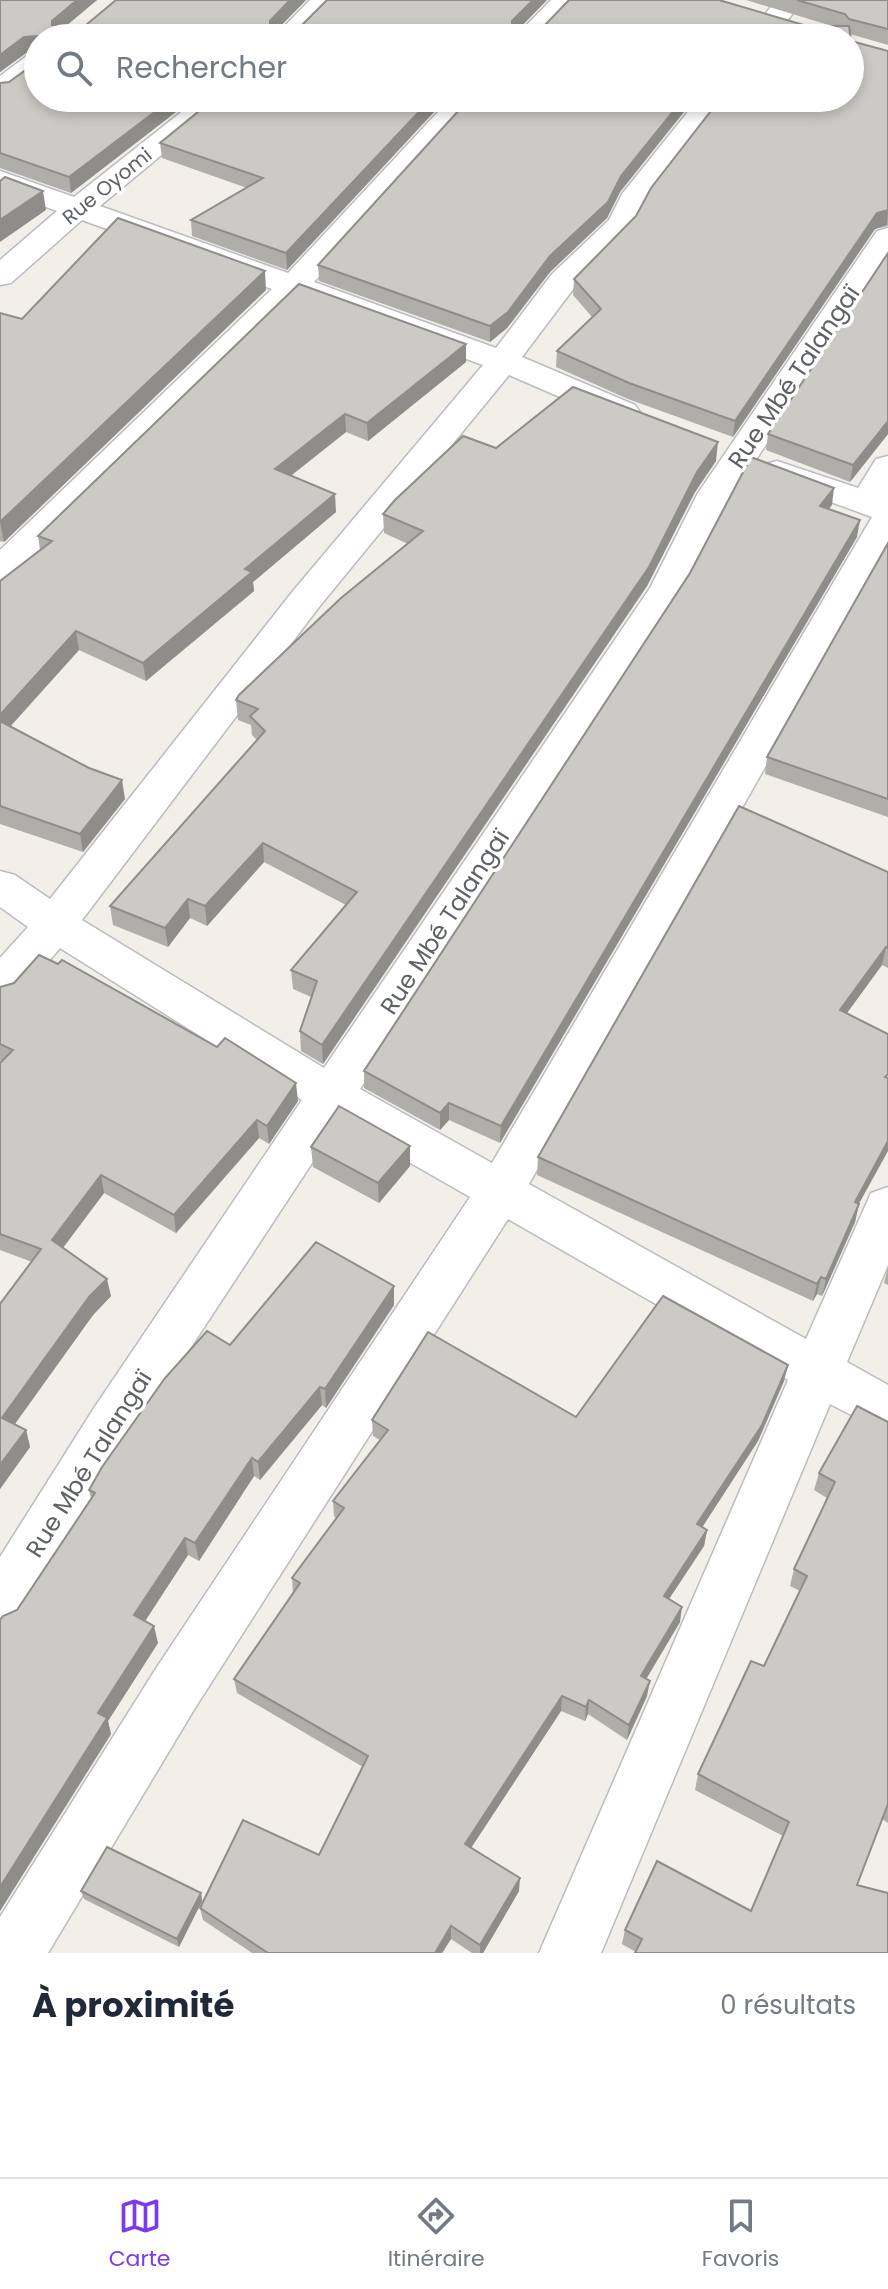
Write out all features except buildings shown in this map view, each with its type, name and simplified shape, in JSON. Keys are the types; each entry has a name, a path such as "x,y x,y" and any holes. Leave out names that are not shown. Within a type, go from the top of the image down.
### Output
{"street":[{"path":"300,24 325,0"},
{"path":"541,24 566,0"},
{"path":"748,11 775,19"},
{"path":"0,89 24,71"},
{"name":"Rue Oyomi","path":"0,276 77,209 198,112"},
{"path":"0,570 294,285 453,112"},
{"path":"0,988 55,924 306,599 503,361 563,281 622,224 633,200 703,112"},
{"path":"0,180 503,361 657,425"},
{"name":"Rue Mbé Talangaï","path":"0,1607 112,1424 668,589 716,493 727,452 888,237"},
{"path":"727,452 881,511"},
{"path":"13,1953 175,1689 502,1189 881,511 888,466"},
{"path":"0,886 55,924 331,1095 502,1189 888,1411"},
{"path":"570,1953 888,1207"}]}
